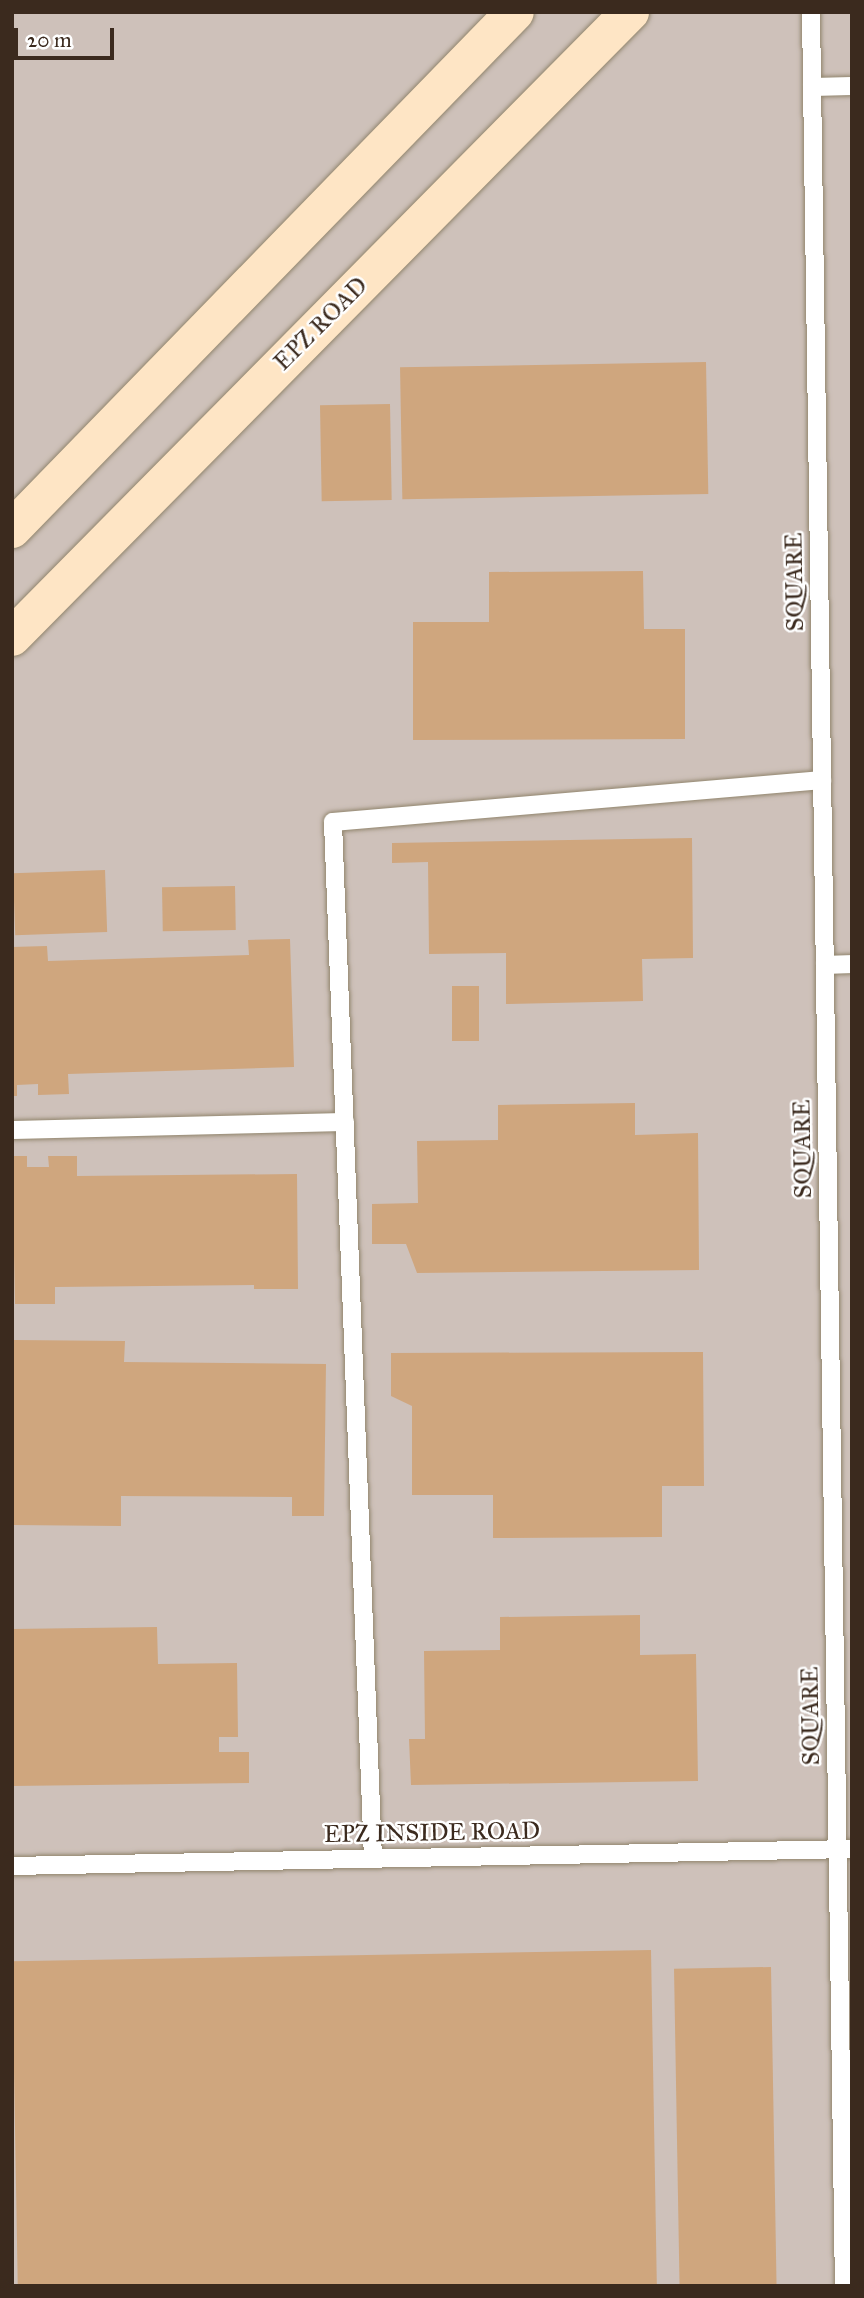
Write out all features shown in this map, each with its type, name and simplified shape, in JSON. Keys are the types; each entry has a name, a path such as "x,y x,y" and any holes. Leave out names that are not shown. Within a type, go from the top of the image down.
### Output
{"main road":[{"path":"12,529 515,12"},
{"name":"EPZ ROAD","path":"12,637 630,12"}],"lane":[{"name":"SQUARE","path":"811,12 825,965 845,1850 844,2286"},
{"path":"812,87 852,86"},
{"path":"373,1859 333,822 822,780"},
{"path":"825,965 852,964"},
{"path":"12,1130 345,1122"},
{"name":"EPZ INSIDE ROAD","path":"12,1866 845,1850"}],"shaded area":[{"path":"12,12 852,12 852,2286 12,2286"}],"building":[{"path":"706,362 708,494 402,499 400,367"},
{"path":"390,404 392,500 322,501 320,405"},
{"path":"643,571 644,629 685,629 685,739 413,740 413,622 489,622 489,572"},
{"path":"692,838 693,958 642,959 643,1001 506,1004 506,953 429,954 428,862 392,863 392,843"},
{"path":"105,870 107,932 15,935 13,873"},
{"path":"235,886 236,930 163,931 162,887"},
{"path":"290,939 294,1067 68,1074 69,1094 38,1095 38,1084 17,1085 17,1096 12,1096 12,947 47,946 48,961 249,955 248,940"},
{"path":"452,986 479,986 479,1041 452,1041"},
{"path":"635,1103 635,1135 698,1133 699,1270 417,1273 406,1244 372,1244 372,1204 418,1203 417,1141 498,1140 498,1105"},
{"path":"12,1156 27,1156 27,1167 49,1167 48,1156 77,1156 77,1176 297,1174 298,1289 254,1289 254,1285 55,1287 55,1304 15,1304"},
{"path":"13,1340 125,1341 124,1362 326,1364 324,1516 292,1516 292,1497 121,1496 121,1526 12,1525"},
{"path":"703,1352 704,1486 662,1486 662,1537 493,1538 493,1495 412,1495 412,1406 391,1396 391,1353"},
{"path":"640,1615 640,1655 696,1654 698,1781 411,1785 409,1739 425,1739 424,1651 500,1650 500,1617"},
{"path":"157,1627 158,1664 237,1663 238,1737 219,1737 219,1752 249,1752 249,1783 12,1786 12,1629"},
{"path":"651,1950 657,2286 18,2286 12,1961"},
{"path":"771,1967 777,2286 680,2286 674,1969"}]}
